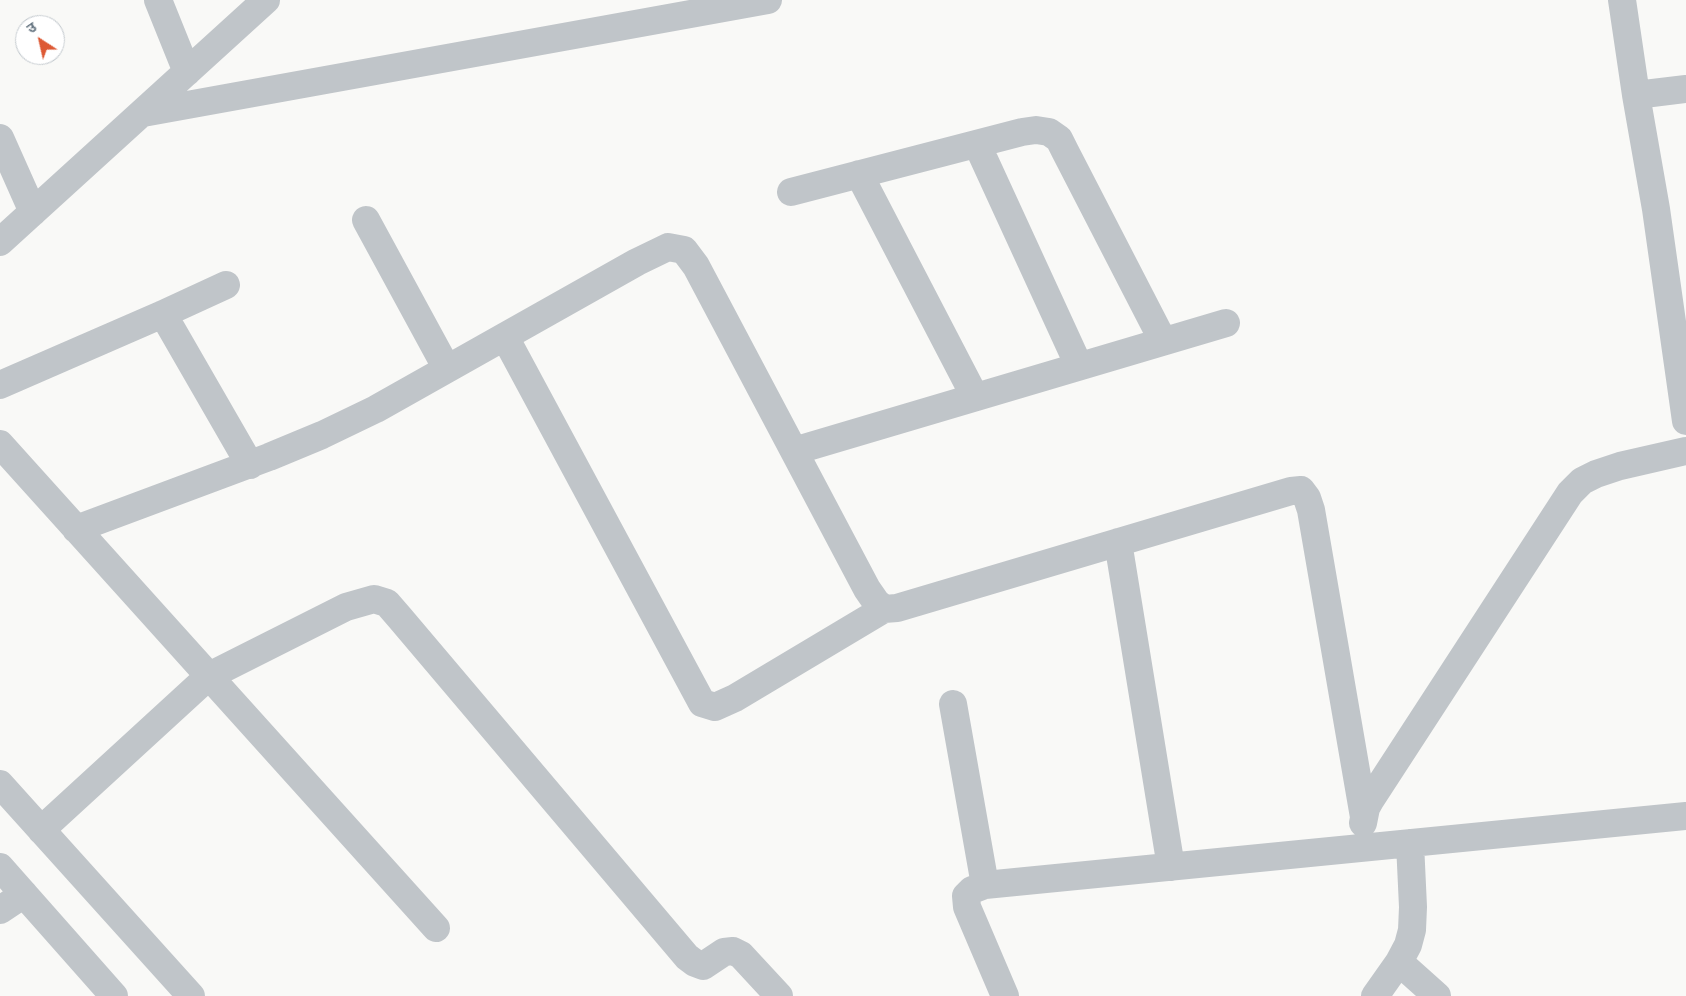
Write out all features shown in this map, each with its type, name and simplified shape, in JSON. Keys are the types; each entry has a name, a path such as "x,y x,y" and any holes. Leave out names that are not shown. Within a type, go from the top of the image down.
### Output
{"street":[{"path":"158,0 187,72"},
{"path":"0,242 266,0"},
{"path":"143,112 768,0"},
{"path":"1622,0 1656,209 1686,421"},
{"path":"1636,95 1686,89"},
{"path":"791,192 1036,130 1049,132 1059,139 1163,342"},
{"path":"0,138 33,212"},
{"path":"977,144 1079,366"},
{"path":"858,174 975,397"},
{"path":"366,220 447,369"},
{"path":"76,529 322,435 376,409 652,254 668,247 684,250 696,266 867,589 876,602 884,608"},
{"path":"0,385 226,285"},
{"path":"163,314 250,464"},
{"path":"794,451 1226,323"},
{"path":"505,337 702,703 715,707 735,698 884,608 897,608 1291,490 1301,490 1307,498 1311,510 1364,817"},
{"path":"0,444 436,928"},
{"path":"1365,848 1362,834 1364,817 1371,799 1570,493 1582,481 1596,474 1620,466 1686,451"},
{"path":"1118,542 1171,867"},
{"path":"41,830 209,676 346,607 374,599 387,603 687,957 703,966 724,952 734,951 742,955 779,996"},
{"path":"953,704 984,885"},
{"path":"0,784 191,996"},
{"path":"1005,996 966,907 966,896 972,890 984,885 1686,816"},
{"path":"1375,996 1399,962 1408,945 1412,930 1414,908 1410,843"},
{"path":"0,867 114,996"},
{"path":"0,910 24,894"},
{"path":"1399,962 1437,996"}]}
